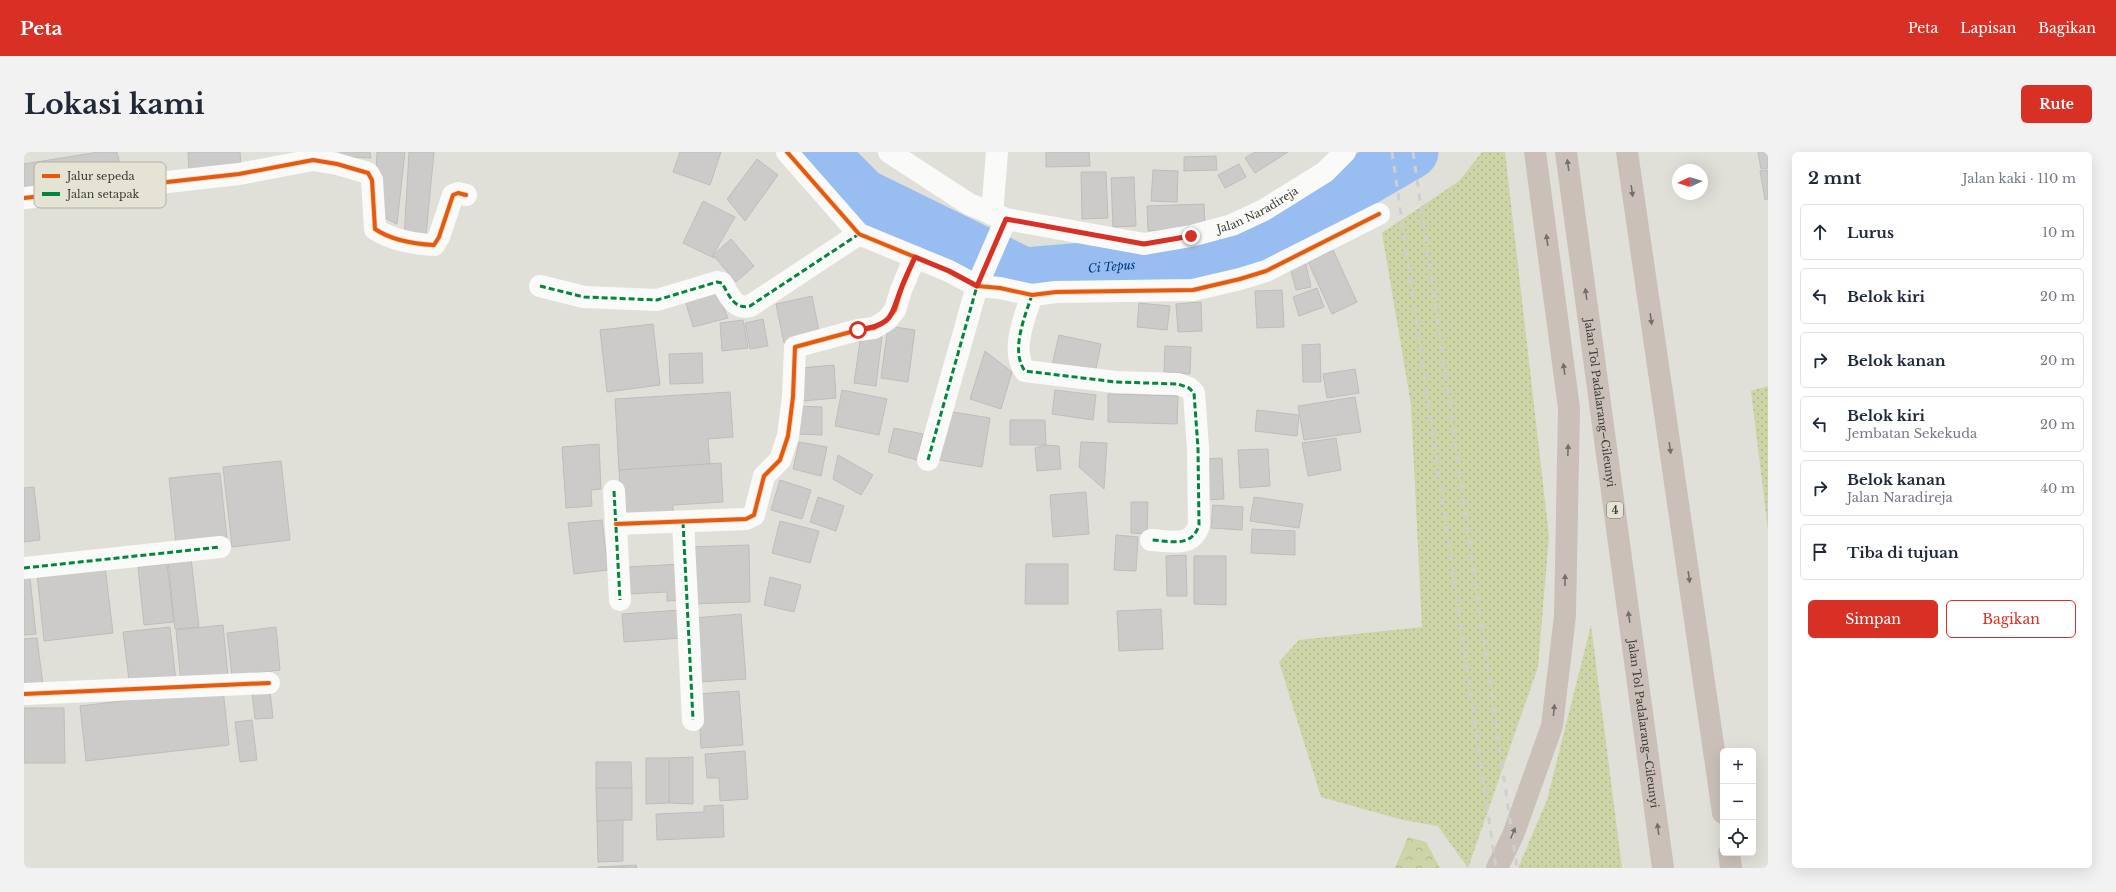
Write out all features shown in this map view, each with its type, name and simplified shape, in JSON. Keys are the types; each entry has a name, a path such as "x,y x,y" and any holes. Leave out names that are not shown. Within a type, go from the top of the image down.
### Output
{"highway":[{"path":"1497,868 1513,835 1552,726 1565,616 1569,408 1535,152"},
{"name":"Jalan Tol Padalarang–Cileunyi","path":"1566,152 1663,868"},
{"path":"1627,152 1720,792"},
{"path":"1729,856 1731,868"}],"street":[{"path":"788,152 859,234 978,283 1032,295 1199,289 1266,270 1378,214"},
{"name":"Jalan Naradireja","path":"889,152 969,204 999,216 1144,244 1191,236 1232,225 1264,210 1325,172 1345,152"},
{"path":"928,460 978,283 997,244 999,216 997,152"},
{"path":"166,182 240,174 313,160 337,164 368,172 372,180 375,229 384,235 421,244 434,245 439,237 453,195 458,193 466,195"},
{"path":"24,198 34,197"},
{"path":"540,286 584,297 657,300 717,282 722,283 735,305 742,308 750,306 859,234"},
{"path":"616,524 746,519 754,515 764,476 780,460 788,436 794,397 795,347 858,330 874,328 887,320 895,310 901,290 915,257"},
{"path":"1032,295 1018,337 1020,359 1025,371 1116,382 1178,384 1189,388 1194,393 1198,448 1199,525 1196,535 1189,540 1151,540"},
{"path":"614,491 620,600"},
{"path":"683,522 693,720"},
{"path":"24,568 220,547"},
{"path":"24,694 269,683"}],"green space":[{"path":"1482,152 1505,152 1549,536 1538,667 1468,868 1438,826 1403,820 1321,797 1279,662 1299,640 1422,627 1411,405 1382,233 1459,181"},
{"path":"1768,386 1768,530 1751,391"},
{"path":"1591,625 1622,868 1518,868 1547,800"},
{"path":"1408,837 1426,842 1440,868 1395,868"}],"building":[{"path":"99,152 117,152 120,162 36,162"},
{"path":"188,152 240,152 241,166 189,171"},
{"path":"340,152 370,152 371,158 340,157"},
{"path":"377,152 405,152 397,224 374,213"},
{"path":"409,152 434,152 426,236 404,239"},
{"path":"680,152 721,152 710,185 673,172"},
{"path":"1046,152 1089,152 1090,166 1046,167"},
{"path":"1255,152 1288,152 1255,173 1245,158"},
{"path":"1758,152 1768,152 1768,168 1761,169"},
{"path":"1216,156 1217,170 1184,171 1184,157"},
{"path":"757,159 778,175 745,221 727,199"},
{"path":"34,162 34,195 24,196 24,164"},
{"path":"1239,164 1246,177 1225,188 1218,175"},
{"path":"1153,170 1178,171 1177,202 1151,201"},
{"path":"1768,170 1768,199 1765,200 1760,171"},
{"path":"1081,172 1106,172 1108,218 1082,219"},
{"path":"1134,177 1136,226 1113,227 1111,178"},
{"path":"703,201 735,217 713,255 714,258 683,243"},
{"path":"1204,204 1205,228 1148,231 1147,206"},
{"path":"731,239 754,266 736,282 713,255"},
{"path":"1333,250 1357,302 1332,314 1308,262"},
{"path":"1305,260 1311,287 1296,290 1289,264"},
{"path":"1317,288 1324,307 1299,316 1293,297"},
{"path":"1282,290 1284,327 1257,328 1255,291"},
{"path":"717,291 728,318 693,327 685,300"},
{"path":"812,296 820,336 784,343 776,304"},
{"path":"1201,302 1202,331 1178,332 1176,304"},
{"path":"1139,303 1170,306 1167,330 1137,327"},
{"path":"763,319 768,346 750,349 745,323"},
{"path":"743,320 748,348 722,351 720,323"},
{"path":"653,324 660,385 607,392 600,330"},
{"path":"888,326 915,330 908,382 881,378"},
{"path":"861,334 882,337 876,386 854,383"},
{"path":"1059,335 1101,344 1095,374 1052,365"},
{"path":"1320,344 1321,382 1303,382 1302,345"},
{"path":"1165,346 1191,347 1190,374 1164,372"},
{"path":"985,351 1012,372 1001,409 970,399"},
{"path":"702,353 703,383 670,384 669,354"},
{"path":"834,365 836,398 803,401 800,368"},
{"path":"1355,369 1359,393 1327,398 1323,374"},
{"path":"842,390 887,399 879,435 835,426"},
{"path":"1055,390 1096,395 1093,420 1052,414"},
{"path":"730,392 733,437 708,439 710,464 619,470 615,399"},
{"path":"1108,394 1178,396 1177,424 1108,422"},
{"path":"1355,397 1361,432 1304,440 1298,406"},
{"path":"796,406 822,407 822,435 796,434"},
{"path":"1257,410 1299,415 1297,436 1255,431"},
{"path":"947,411 990,418 982,467 939,460"},
{"path":"1010,420 1045,420 1046,445 1010,445"},
{"path":"894,428 923,434 917,460 888,452"},
{"path":"1336,438 1341,470 1308,476 1302,443"},
{"path":"799,442 827,447 821,476 793,469"},
{"path":"1081,442 1107,443 1104,489 1079,467"},
{"path":"599,444 601,489 591,490 592,506 566,508 562,447"},
{"path":"1046,445 1059,446 1061,469 1037,471 1035,448"},
{"path":"1268,449 1270,486 1240,488 1238,450"},
{"path":"838,455 873,475 861,495 833,479"},
{"path":"1222,458 1224,499 1204,500 1202,459"},
{"path":"281,461 290,540 232,547 223,467"},
{"path":"721,463 723,502 673,505 673,514 622,517 619,470"},
{"path":"220,473 227,538 176,544 169,478"},
{"path":"780,480 811,490 802,519 771,510"},
{"path":"34,487 40,540 24,542 24,488"},
{"path":"1086,492 1089,534 1053,537 1050,495"},
{"path":"818,497 844,506 836,531 810,522"},
{"path":"1254,497 1303,504 1299,528 1250,521"},
{"path":"1131,502 1148,502 1147,534 1131,533"},
{"path":"1213,505 1243,507 1242,530 1211,528"},
{"path":"602,520 608,570 574,574 568,523"},
{"path":"780,521 819,531 810,563 772,553"},
{"path":"1252,529 1295,531 1295,555 1251,553"},
{"path":"1116,535 1138,537 1136,571 1114,570"},
{"path":"749,545 750,602 690,604 688,547"},
{"path":"1186,555 1187,596 1167,596 1166,556"},
{"path":"1194,556 1226,556 1226,605 1194,604"},
{"path":"191,558 199,627 175,629 168,561"},
{"path":"167,564 174,622 144,625 138,567"},
{"path":"681,564 684,600 667,601 667,592 629,594 627,567"},
{"path":"1026,564 1068,564 1068,604 1025,604"},
{"path":"105,566 113,633 44,641 37,574"},
{"path":"770,577 801,585 794,612 764,605"},
{"path":"24,578 30,578 36,634 24,635"},
{"path":"1161,609 1163,649 1119,651 1117,611"},
{"path":"681,610 683,638 624,642 622,614"},
{"path":"741,614 746,679 698,682 693,618"},
{"path":"223,625 228,676 181,682 176,630"},
{"path":"170,627 176,682 130,688 123,632"},
{"path":"276,627 280,670 232,676 227,633"},
{"path":"37,638 43,685 24,687 24,639"},
{"path":"223,689 229,745 86,761 80,706"},
{"path":"270,691 273,718 255,719 252,693"},
{"path":"739,691 743,745 701,748 698,694"},
{"path":"24,708 64,708 65,763 24,763"},
{"path":"252,720 257,760 240,762 235,722"},
{"path":"745,751 748,799 720,801 719,778 707,778 705,754"},
{"path":"693,757 693,804 669,803 669,758"},
{"path":"646,758 669,758 669,803 646,804"},
{"path":"596,762 631,762 632,788 596,788"},
{"path":"596,788 632,788 632,820 597,821"},
{"path":"723,805 724,837 657,840 656,814 704,812 704,806"},
{"path":"623,820 623,861 598,862 597,821"},
{"path":"636,865 637,868 598,868 598,867"}],"waterway":[{"name":"Ci Tepus","path":"820,152 863,195 1024,274 1231,257 1412,152"}],"railway":[{"path":"1392,152 1496,868"},
{"path":"1413,152 1517,868"}],"marked path":[{"path":"928,460 977,286 1006,219"},
{"path":"540,286 584,297 657,300 717,282 722,283 736,304 744,307 750,306 859,234"},
{"path":"1032,295 1020,333 1019,354 1025,371 1116,382 1178,384 1189,388 1194,393 1198,448 1199,525 1196,532 1191,537 1180,542 1151,540"},
{"path":"614,491 620,600"},
{"path":"683,522 693,720"},
{"path":"24,568 220,547"}],"cycle path":[{"path":"787,152 859,234 949,271 977,286 1000,288 1032,295 1056,292 1193,290 1266,271 1379,214"},
{"path":"166,182 239,174 313,160 337,164 368,173 372,180 375,229 381,233 403,241 434,245 439,237 453,195 458,193 466,195"},
{"path":"24,198 34,197"},
{"path":"616,524 746,519 754,515 764,476 780,460 788,436 793,397 795,347 858,330 874,328 887,320 895,310 901,290 915,257"},
{"path":"24,694 269,683"}],"route":[{"path":"858,330 874,328 887,320 895,310 901,290 915,257 949,271 977,286 997,244 1006,219 1144,244 1191,236"}]}
